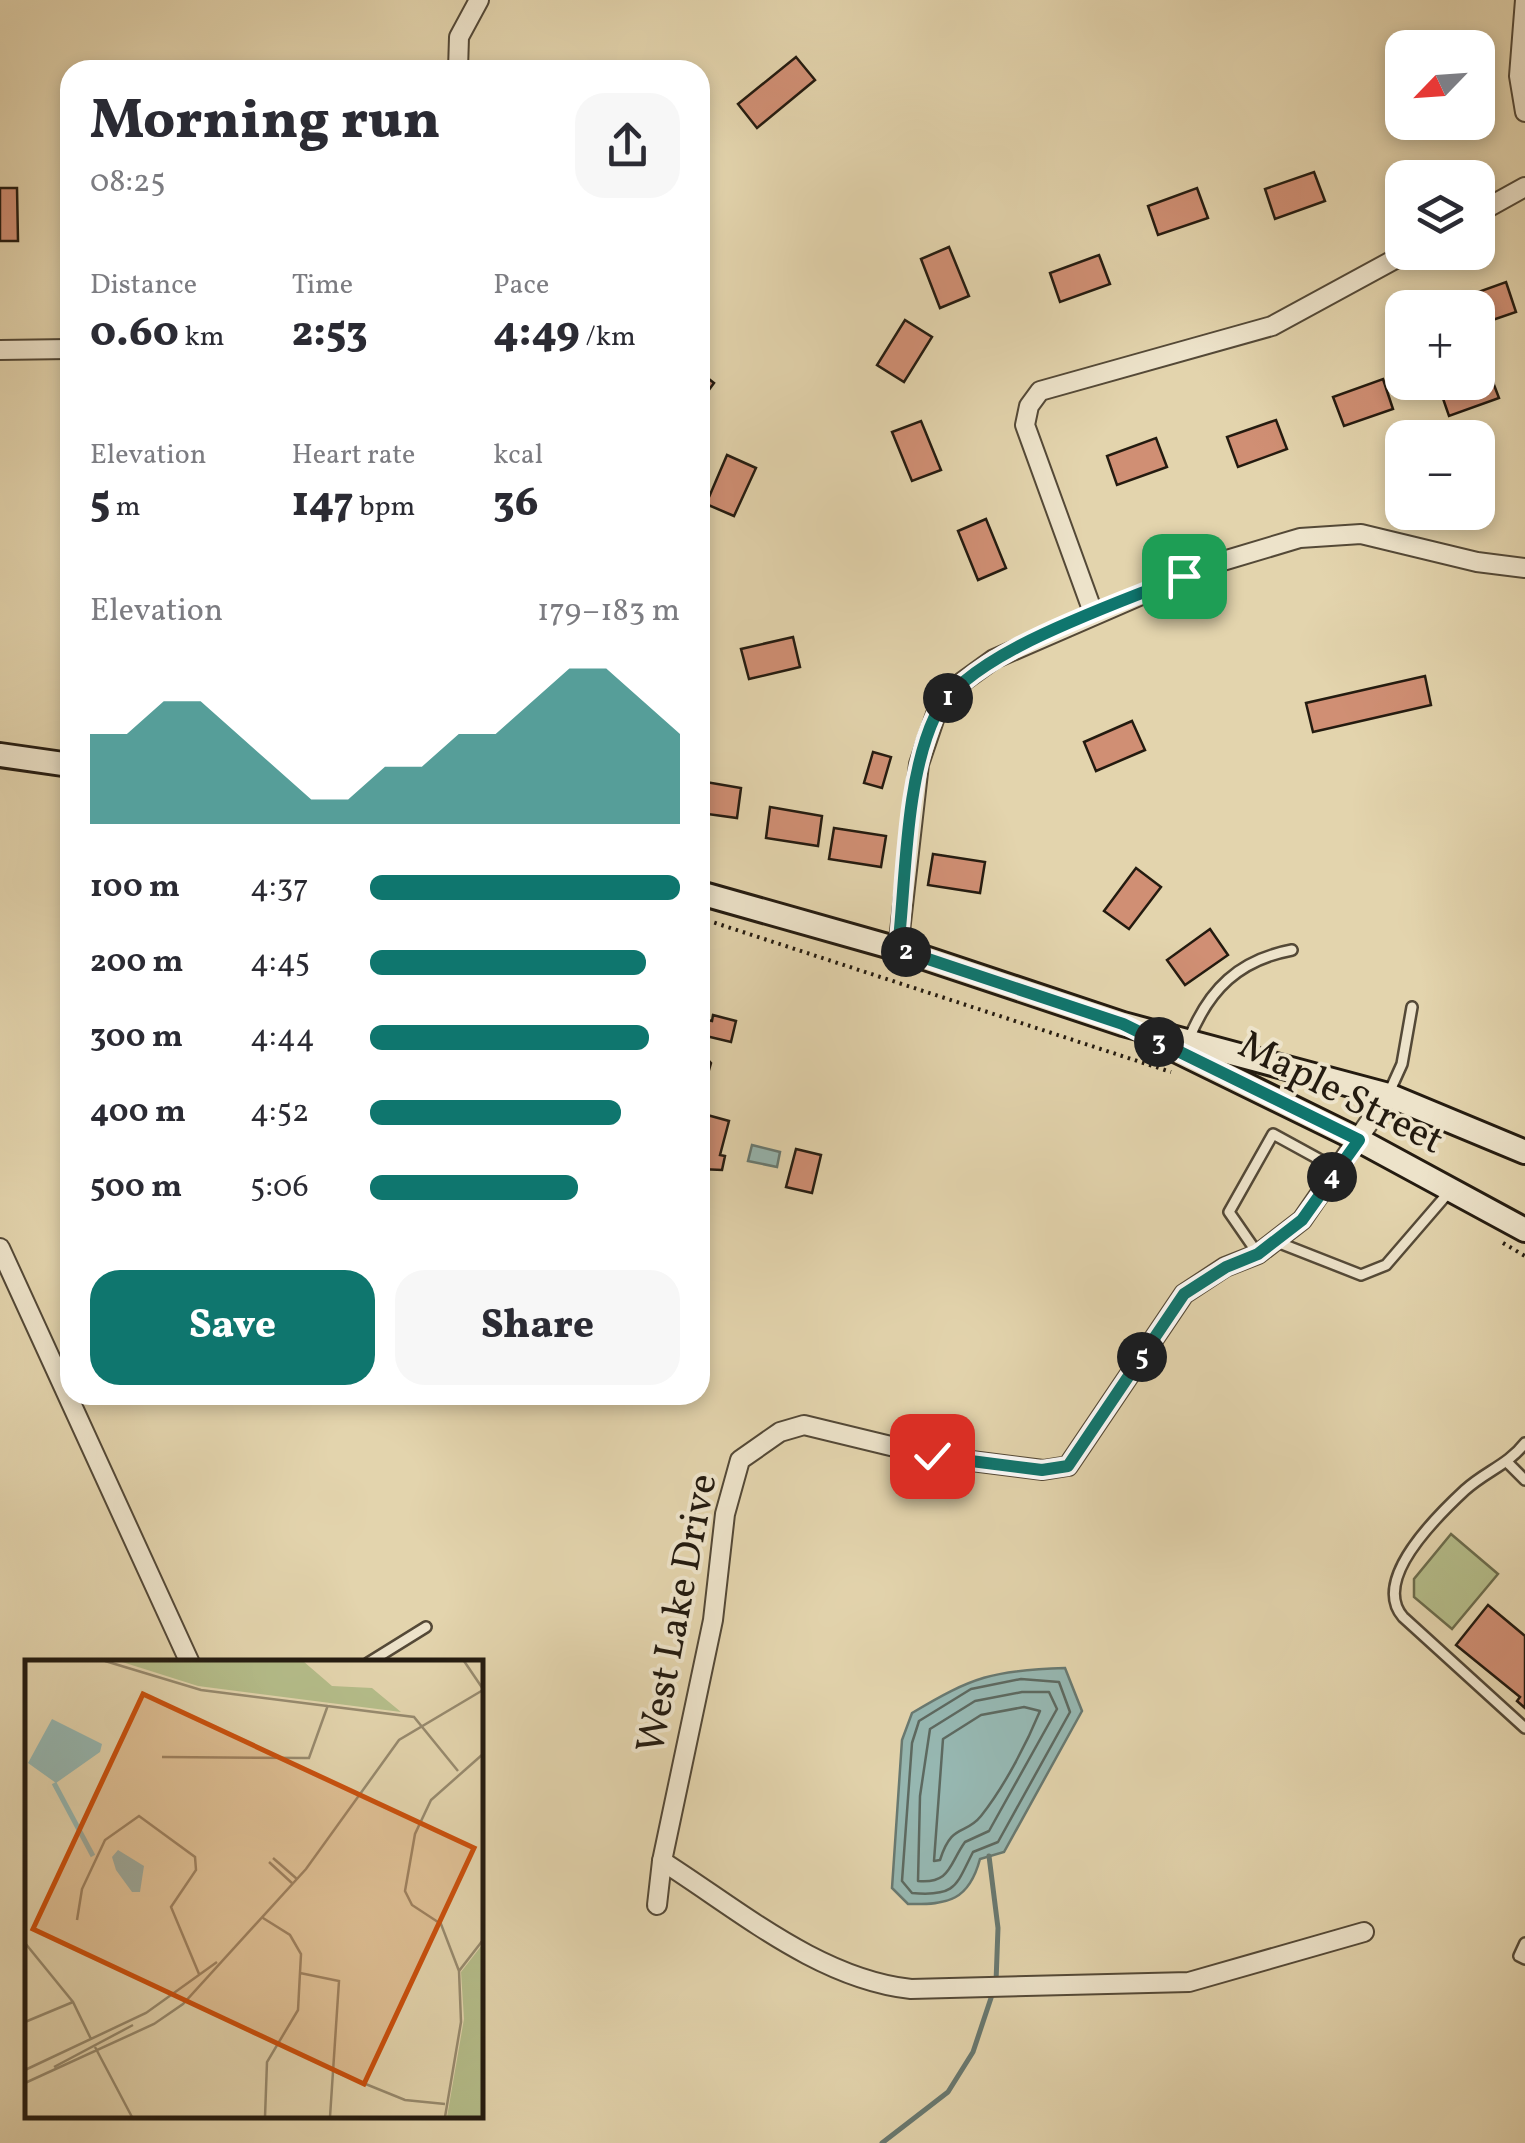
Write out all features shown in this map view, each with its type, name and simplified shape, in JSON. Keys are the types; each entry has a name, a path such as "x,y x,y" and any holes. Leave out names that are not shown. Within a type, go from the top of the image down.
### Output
{"main road":[{"path":"0,755 60,763"},
{"name":"Maple Street","path":"710,896 898,949 1123,1024 1388,1095 1525,1152"},
{"name":"Maple Street","path":"1123,1024 1359,1140 1525,1230"}],"street":[{"path":"458,60 459,37 479,0"},
{"path":"1525,0 1519,76 1525,112"},
{"path":"1495,203 1525,186"},
{"path":"1094,615 1025,425 1029,406 1040,391 1272,326 1385,265"},
{"path":"0,350 60,349"},
{"path":"898,949 919,764 936,714 958,684 994,658 1213,564 1300,538 1361,534 1477,562 1525,568"},
{"name":"West Lake Drive","path":"662,1861 713,1620 725,1514 740,1460 780,1432 804,1425 932,1456 1042,1470 1068,1466 1184,1294 1226,1267 1258,1254 1302,1220 1388,1095"},
{"path":"0,1248 60,1379"},
{"path":"72,1405 189,1660"},
{"path":"657,1905 662,1861 789,1943 872,1985 911,1989 1190,1982 1364,1932"}],"lane":[{"path":"1188,1041 1203,1005 1217,985 1268,955 1292,950"},
{"path":"1388,1095 1402,1064 1412,1008"},
{"path":"1258,1254 1229,1212 1273,1134 1337,1170"},
{"path":"1274,1241 1361,1275 1386,1264 1440,1206 1451,1188"},
{"path":"1525,1443 1509,1464 1493,1468 1464,1491 1428,1532 1395,1575 1392,1599 1403,1616 1525,1728"},
{"path":"1509,1464 1525,1480"},
{"path":"373,1660 426,1628"},
{"path":"1525,1943 1519,1956 1525,1959"}],"path":[{"path":"710,921 1177,1074"},
{"path":"1496,1239 1525,1256"}],"green space":[{"path":"1451,1534 1498,1574 1452,1629 1414,1597 1414,1579"}],"water":[{"path":"752,1145 780,1152 777,1167 748,1161"},
{"path":"1065,1668 1082,1711 1004,1852 980,1859 970,1883 955,1897 908,1904 892,1888 902,1740 912,1713 984,1678"}],"building":[{"path":"796,57 815,80 757,128 738,104"},
{"path":"1314,172 1325,201 1275,219 1265,189"},
{"path":"0,188 17,188 18,241 0,241"},
{"path":"1197,188 1208,218 1158,235 1148,206"},
{"path":"949,247 969,296 940,308 921,259"},
{"path":"1099,255 1110,284 1060,302 1050,273"},
{"path":"1506,282 1516,312 1495,319 1495,290 1484,290"},
{"path":"905,320 932,337 904,382 877,365"},
{"path":"1383,379 1385,400 1390,400 1393,409 1344,426 1333,397"},
{"path":"1443,400 1493,400 1449,416"},
{"path":"1276,420 1287,449 1238,467 1227,437"},
{"path":"921,421 941,470 912,481 892,432"},
{"path":"1156,438 1167,467 1117,485 1107,456"},
{"path":"727,455 756,468 734,516 710,506 710,495"},
{"path":"986,519 1006,568 978,580 958,531"},
{"path":"793,637 800,667 749,679 741,649"},
{"path":"1425,676 1431,705 1313,732 1306,703"},
{"path":"1132,721 1145,750 1096,771 1084,742"},
{"path":"873,752 891,757 882,788 864,783"},
{"path":"710,783 741,788 737,818 710,814"},
{"path":"770,807 822,816 818,846 766,838"},
{"path":"834,828 886,836 881,867 829,859"},
{"path":"933,854 985,862 980,893 928,885"},
{"path":"1136,868 1161,887 1129,929 1104,911"},
{"path":"1210,929 1228,955 1185,985 1167,960"},
{"path":"713,1015 736,1021 731,1042 710,1037"},
{"path":"710,1116 729,1121 720,1155 725,1156 722,1170 710,1169"},
{"path":"796,1149 821,1155 812,1193 786,1187"},
{"path":"1488,1605 1525,1636 1525,1708 1517,1701 1520,1697 1456,1645"}],"waterway":[{"path":"989,1856 998,1928 996,1982"},
{"path":"882,2143 948,2092 973,2052 993,1992"}],"route":[{"path":"932,1456 1042,1470 1068,1466 1184,1294 1226,1267 1258,1254 1302,1220 1359,1140 1123,1024 898,949 919,764 936,714 958,684 994,658 1184,576"}]}
